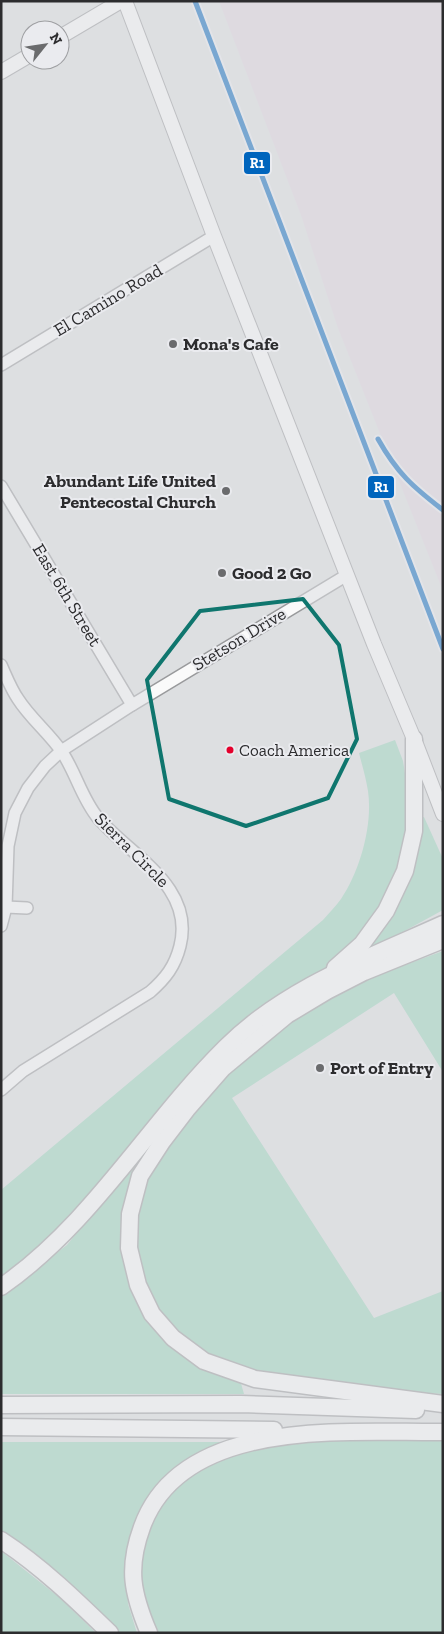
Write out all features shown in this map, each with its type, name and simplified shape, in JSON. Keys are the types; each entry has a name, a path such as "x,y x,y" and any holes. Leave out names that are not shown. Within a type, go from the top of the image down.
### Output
{"highway":[{"path":"322,979 362,944 386,911 405,871 414,831 414,740"},
{"path":"1,1287 22,1273 63,1236 112,1181 194,1080 227,1045 261,1016 322,979 443,924"},
{"path":"443,940 364,972 328,991 287,1015 223,1068 167,1135 140,1176 130,1214 129,1248 138,1285 152,1314 173,1338 204,1361 255,1379 443,1404"},
{"path":"1,1405 241,1404 443,1410"},
{"path":"1,1427 443,1431"},
{"path":"149,1633 139,1610 132,1573 137,1540 147,1514 163,1489 191,1465 224,1450 260,1439 316,1433 443,1431"},
{"path":"1,1540 63,1588 110,1633"}],"main road":[{"path":"70,31 120,1"},
{"path":"125,1 214,236 443,814"},
{"path":"1,72 20,61"}],"street":[{"name":"El Camino Road","path":"1,365 214,236"},
{"name":"East 6th Street","path":"1,486 132,704"},
{"name":"Stetson Drive","path":"1,926 6,907 5,846 15,813 28,788 45,766 61,751 132,704 347,575"},
{"name":"Sierra Circle","path":"1,664 17,698 61,751 89,806 99,819 162,879 173,893 181,912 184,933 177,958 164,980 150,992 23,1071 1,1090"},
{"path":"6,907 27,908"}],"highlighted area":[{"path":"303,599 339,645 357,739 328,798 246,826 169,799 147,680 200,611"}],"shaded area":[{"path":"219,1 443,1 443,591 338,328 301,215"}],"green space":[{"path":"395,740 403,761 408,792 407,829 399,869 382,908 358,942 333,964 259,1009 200,1061 87,1204 1,1282 1,1190 323,920 335,907 354,875 367,833 369,818 368,791 359,753"},
{"path":"424,817 443,859 443,910 357,957 420,818"},
{"path":"443,951 443,1072 394,993 232,1098 374,1318 443,1291 443,1394 365,1390 228,1368 173,1332 149,1296 136,1250 139,1202 149,1175 164,1149 217,1084 282,1027 327,999 372,977"},
{"path":"144,1149 148,1153 122,1248 130,1285 145,1318 240,1380 244,1394 1,1394 1,1295 67,1245"},
{"path":"443,1436 443,1633 155,1633 139,1582 143,1540 161,1504 188,1474 259,1443"},
{"path":"1,1442 234,1442 163,1484 126,1574 128,1604 137,1633 119,1633 67,1582 1,1533"},
{"path":"1,1551 60,1598 96,1633 1,1633"}],"transit line":[{"name":"R1","path":"195,1 443,649"},
{"name":"R1","path":"378,439 406,479 443,510"}],"place":[{"name":"Mona's Cafe","path":"173,344"},
{"name":"Abundant Life United Pentecostal Church","path":"226,491"},
{"name":"Good 2 Go","path":"222,573"},
{"name":"Coach America","path":"230,750"},
{"name":"Port of Entry","path":"320,1068"}]}
